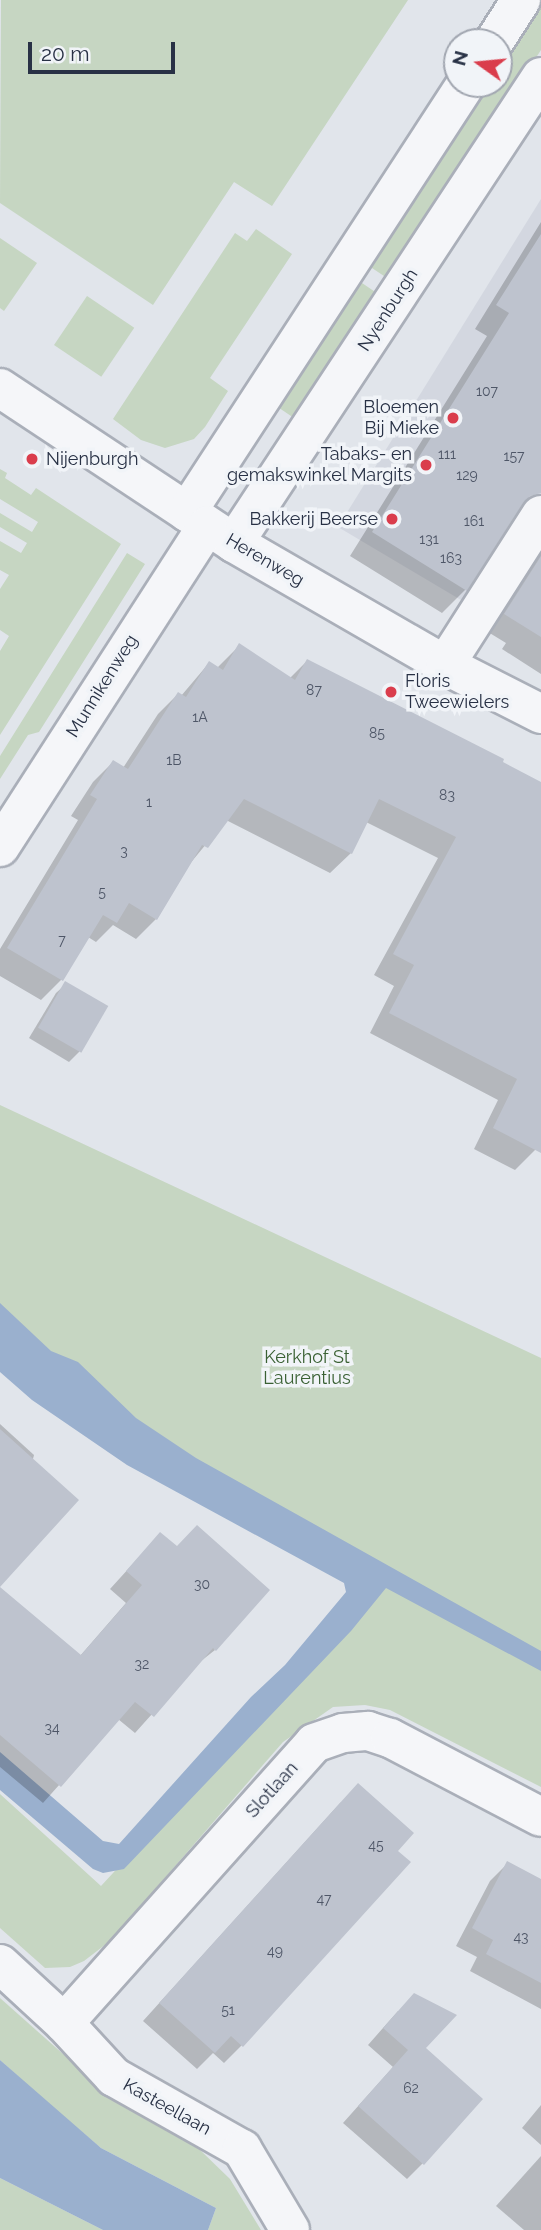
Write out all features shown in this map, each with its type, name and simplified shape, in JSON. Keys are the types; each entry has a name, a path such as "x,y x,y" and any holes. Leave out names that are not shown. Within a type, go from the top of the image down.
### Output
{"street":[{"path":"503,28 521,0"},
{"name":"Nyenburgh","path":"209,527 541,77"},
{"path":"209,527 458,98"},
{"name":"Herenweg","path":"0,388 209,527 445,665 541,714"},
{"path":"445,665 541,515"},
{"name":"Munnikenweg","path":"0,847 209,527"},
{"name":"Slotlaan","path":"64,2023 314,1743 344,1733 368,1731 390,1738 541,1817"},
{"name":"Kasteellaan","path":"0,1964 64,2023 114,2077 242,2149 289,2230"}],"shaded area":[{"path":"541,199 541,538 493,619 338,527"}],"green space":[{"path":"1,0 408,0 272,206 234,182 153,305 0,203"},
{"path":"541,4 541,50 513,93 513,47"},
{"path":"480,98 509,98 390,280 369,266"},
{"path":"256,229 292,254 210,378 228,391 194,439 165,448 141,440 113,419 235,233 247,241"},
{"path":"0,238 37,263 4,311 0,308"},
{"path":"359,281 380,295 296,419 275,405"},
{"path":"87,296 134,328 101,377 54,345"},
{"path":"0,469 7,473 5,478 31,495 36,488 121,544 0,735 0,651 9,636 0,630 0,589 9,575 0,570 0,541 21,553 27,543 0,527 0,513 32,532 38,522 0,499"},
{"path":"127,553 145,564 39,732 28,735 0,779 0,756"},
{"name":"Kerkhof St Laurentius","path":"0,1105 541,1358 541,1787 390,1710 365,1705 333,1707 283,1742 110,1941 84,1961 70,1967 45,1968 0,1928 0,1794 101,1886 383,1581 0,1358"},
{"path":"0,1998 108,2094 197,2147 230,2179 261,2230 208,2230 216,2208 101,2148 49,2104 0,2060"},
{"path":"0,2178 103,2230 0,2230"}],"water":[{"path":"0,1303 51,1351 78,1362 136,1418 196,1458 541,1651 541,1671 386,1588 351,1631 124,1869 103,1873 93,1869 0,1790 0,1752 103,1841 119,1844 251,1697 285,1665 346,1592 344,1583 127,1465 32,1400 0,1372"},
{"path":"0,2060 101,2148 216,2208 208,2230 103,2230 0,2178"}],"building":[{"path":"541,234 541,493 530,496 523,503 467,591 372,532 509,313 496,305"},
{"path":"541,556 541,637 504,614"},
{"path":"239,643 295,680 307,659 504,759 503,762 541,782 541,1153 493,1128 517,1079 389,1013 414,965 393,954 456,837 379,799 352,854 244,799 208,848 202,845 157,920 129,903 117,923 103,915 63,981 7,948 97,799 90,795 113,760 128,769 178,692 186,697 209,661 223,670"},
{"path":"65,981 108,1006 81,1053 38,1028"},
{"path":"0,1429 79,1500 0,1587"},
{"path":"197,1525 270,1590 216,1651 213,1648 154,1717 135,1702 61,1787 0,1735 0,1587 81,1655 142,1585 126,1571 160,1532 177,1546"},
{"path":"358,1783 414,1833 398,1851 411,1862 243,2047 231,2036 215,2053 159,2003"},
{"path":"507,1861 541,1879 541,1983 486,1954 493,1940 472,1928"},
{"path":"414,1993 457,2015 426,2048 483,2099 424,2165 358,2106 408,2050 383,2028"}],"place":[{"name":"Bloemen Bij Mieke","path":"453,418"},
{"name":"Nijenburgh","path":"32,459"},
{"name":"Tabaks- en gemakswinkel Margits","path":"426,465"},
{"name":"Bakkerij Beerse","path":"392,519"},
{"name":"Floris Tweewielers","path":"391,692"}]}
